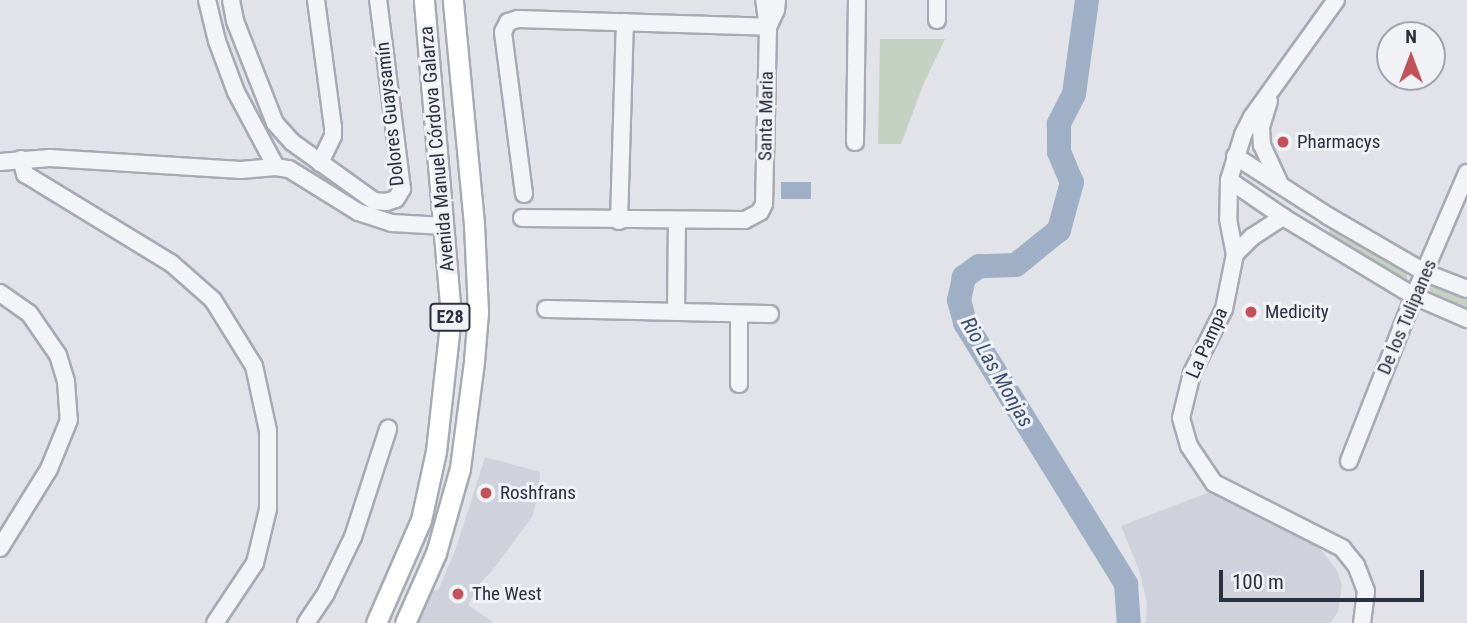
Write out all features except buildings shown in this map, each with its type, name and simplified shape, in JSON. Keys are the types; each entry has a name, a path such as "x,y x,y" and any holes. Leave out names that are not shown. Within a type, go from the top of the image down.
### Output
{"main road":[{"name":"Avenida Manuel Córdova Galarza","path":"376,623 421,520 436,452 451,316 424,0"},
{"name":"Avenida Manuel Córdova Galarza","path":"405,623 436,553 460,468 478,312 474,224 453,0"}],"street":[{"path":"207,0 216,41 248,117 283,168 358,212 392,223 444,226"},
{"name":"Dolores Guaysamín","path":"230,0 235,21 275,122 292,142 320,163 374,201 386,202 396,199 402,189 378,0"},
{"path":"316,0 333,127 333,136 320,163"},
{"name":"Santa Maria","path":"677,221 745,220 760,212 764,204 768,27 764,0"},
{"name":"Santa Maria","path":"768,27 776,10 777,0"},
{"path":"855,142 858,0"},
{"path":"937,0 937,20"},
{"name":"La Pampa","path":"1336,0 1252,117 1236,156 1229,180 1228,219 1235,254 1224,309 1192,373 1181,418 1189,446 1214,483 1342,548 1356,565 1366,592 1362,623"},
{"path":"524,194 503,32 508,22 517,19 768,27"},
{"path":"619,221 625,22"},
{"path":"1271,93 1261,128 1262,145 1280,184"},
{"path":"1236,156 1426,272 1467,289"},
{"path":"0,162 21,159 241,170 283,168"},
{"path":"21,159 25,174 171,263 213,300 254,366 268,431 268,509 255,563 215,623"},
{"name":"De los Tulipanes","path":"1349,461 1414,296 1467,173"},
{"path":"1229,180 1283,217 1414,296 1467,319"},
{"path":"1235,254 1252,237 1283,217"},
{"path":"522,218 677,221 676,312"},
{"path":"0,293 29,313 58,355 66,381 69,420 49,469 0,548"},
{"path":"546,309 770,314"},
{"path":"739,314 739,384"},
{"path":"306,623 326,593 353,537 388,429"}],"shaded area":[{"path":"485,457 540,472 539,493 532,517 480,583 468,605 494,623 418,623 433,590 438,591 456,548"},
{"path":"1215,490 1306,536 1320,549 1337,570 1342,586 1338,612 1330,623 1146,623 1147,603 1139,570 1121,526"}],"green space":[{"path":"880,39 945,39 924,83 901,144 878,144"},
{"path":"1332,228 1407,274 1407,280 1405,282 1326,236"},
{"path":"1434,285 1467,298 1467,309 1432,295 1429,288"}],"water":[{"path":"781,182 811,182 811,199 781,199"}],"waterway":[{"name":"Rio Las Monjas","path":"1087,0 1074,94 1059,124 1059,152 1072,182 1059,230 1016,265 979,266 964,277 959,300 965,323 1126,584 1129,623"}],"place":[{"name":"Pharmacys","path":"1283,142"},
{"name":"Medicity","path":"1251,312"},
{"name":"Roshfrans","path":"486,493"},
{"name":"The West","path":"458,594"}]}
